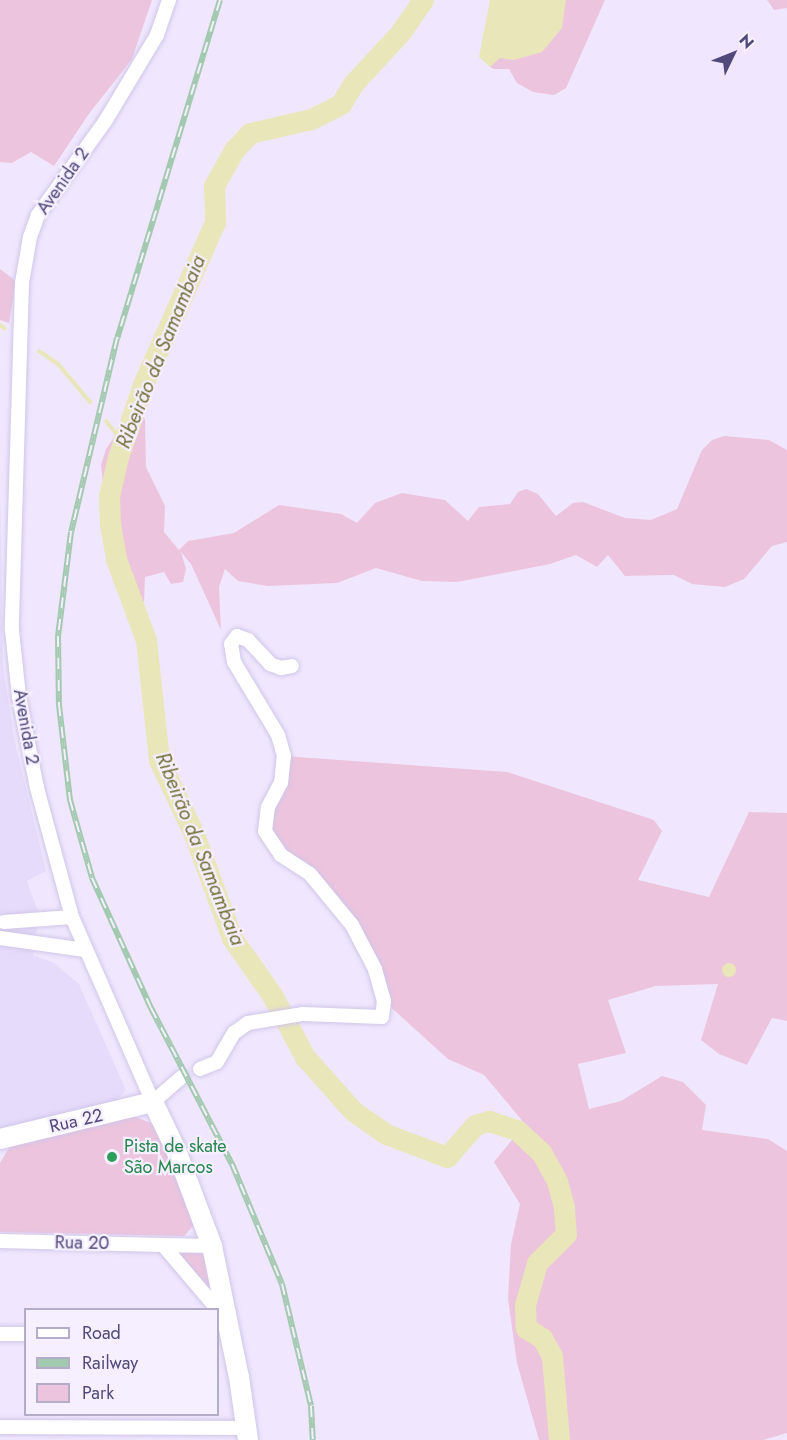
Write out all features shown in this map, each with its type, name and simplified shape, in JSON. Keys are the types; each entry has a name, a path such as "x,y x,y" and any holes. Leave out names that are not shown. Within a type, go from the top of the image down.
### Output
{"street":[{"name":"Avenida 2","path":"169,0 157,35 106,120 38,215 22,283 12,630 19,697 37,788 72,917 176,1150 212,1246 225,1332 247,1434"},
{"path":"200,1069 217,1062 234,1033 248,1023 303,1014 372,1019 382,1017 384,1001 375,969 352,925 310,874 280,855 265,831 268,807 281,783 284,756 278,735 234,662 231,644 237,636 248,640 270,664 281,668 292,666"},
{"path":"1,922 72,917"},
{"path":"0,938 85,950"},
{"path":"153,1102 182,1077"},
{"name":"Rua 22","path":"1,1140 153,1102"},
{"name":"Rua 20","path":"0,1241 212,1246"},
{"path":"163,1245 208,1308"},
{"path":"0,1334 24,1334"},
{"path":"0,1427 247,1434"}],"shaded area":[{"path":"490,0 566,0 562,28 542,52 514,60 500,58 490,67 479,57"},
{"path":"0,483 3,667 15,743 46,871 27,881 39,915 33,955 54,963 79,984 126,1090 116,1102 0,1130"},
{"path":"726,963 732,963 736,970 732,977 726,977 722,973 722,967"}],"green space":[{"path":"0,0 152,0 132,59 88,115 54,166 31,152 12,163 0,162"},
{"path":"551,0 605,0 566,88 554,95 533,92 517,83 509,69 493,69 488,65"},
{"path":"767,0 787,0 787,8 774,10"},
{"path":"0,269 16,281 9,323 0,320"},
{"path":"131,413 140,413 145,419 146,467 165,506 164,532 179,550 188,541 234,533 279,505 341,514 357,523 375,503 402,493 445,500 468,521 479,507 510,504 518,492 526,489 538,494 556,516 573,503 583,502 625,518 651,520 677,509 702,450 712,440 724,436 769,440 787,450 787,542 772,546 744,579 725,587 692,584 674,575 625,576 608,555 597,567 576,555 550,564 457,582 422,581 376,568 337,583 268,586 238,581 225,569 219,587 221,630 191,564 181,552 186,569 183,582 171,584 164,572 145,577 144,602 128,587 110,554 101,465 106,449"},
{"path":"284,756 507,772 654,820 662,831 638,880 709,897 749,812 787,813 787,1021 772,1018 747,1065 719,1054 701,1040 718,984 656,986 608,1000 626,1053 578,1064 589,1109 621,1101 662,1076 683,1082 706,1105 702,1130 768,1139 787,1151 787,1433 763,1440 539,1440 517,1363 508,1299 511,1244 520,1204 494,1162 525,1124 484,1075 448,1059 384,1001 352,925 265,831"},
{"path":"131,1115 153,1124 160,1134 195,1224 184,1236 0,1232 0,1163 9,1148 18,1141"},
{"path":"174,1250 204,1250 219,1304"}],"waterway":[{"name":"Ribeirão da Samambaia","path":"423,0 400,33 353,84 341,104 311,119 250,133 234,150 214,186 215,222 144,382 118,457 109,496 110,524 116,559 146,640 159,760 194,834 232,938 272,995 305,1057 353,1111 386,1134 447,1157 475,1125 489,1121 517,1130 541,1152 557,1181 564,1208 566,1234 537,1263 525,1305 526,1328 542,1338 552,1356 559,1440"},
{"path":"0,325 5,329"},
{"path":"39,351 58,364 90,402"},
{"path":"106,421 123,442"}],"railway":[{"path":"220,0 117,338 71,532 58,636 59,705 70,800 92,878 151,1008 232,1164 282,1284 311,1406 313,1440"}],"place":[{"name":"Pista de skate São Marcos","path":"112,1157"}]}
